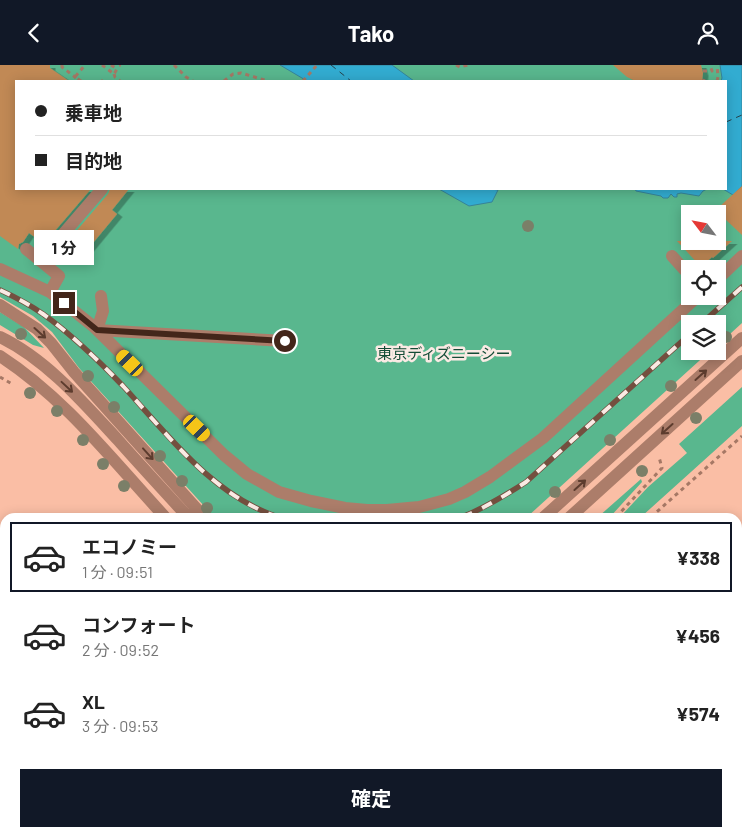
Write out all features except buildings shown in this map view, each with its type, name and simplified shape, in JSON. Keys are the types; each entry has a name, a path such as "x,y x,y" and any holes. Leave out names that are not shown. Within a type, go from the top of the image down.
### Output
{"street":[{"path":"40,261 101,190"},
{"path":"26,249 59,276 50,292"},
{"path":"726,271 742,256"},
{"path":"672,257 681,266"},
{"path":"0,269 50,292 97,330 224,455 247,474 279,492 344,508 368,510 418,507 450,499 490,477 543,438 688,305"},
{"path":"97,330 103,311 101,296"},
{"path":"0,305 37,329 51,343 74,372 200,513"},
{"path":"97,330 285,341"},
{"path":"0,337 28,354 69,389 184,513"},
{"path":"548,513 742,338"},
{"path":"0,356 24,373 58,402 161,513"},
{"path":"574,513 742,361"}],"path":[{"path":"62,65 79,80"},
{"path":"102,65 119,80"},
{"path":"111,65 117,69 114,74"},
{"path":"174,65 191,80"},
{"path":"305,80 317,65"},
{"path":"456,65 460,67 468,65"},
{"path":"703,71 712,71 710,65"},
{"path":"717,65 717,80"},
{"path":"72,80 83,66"},
{"path":"225,80 233,74 241,73 259,80"},
{"path":"0,377 18,389"},
{"path":"655,513 742,435"},
{"path":"620,513 662,468 659,457"}],"green space":[{"name":"東京ディズニーシー","path":"0,65 742,65 742,323 726,338 726,315 681,315 681,360 700,360 531,513 210,513 79,368 52,332 33,316 0,297"},
{"path":"0,312 24,327 44,348 33,345 0,325"},
{"path":"742,387 742,426 645,513 624,513 648,487 687,453 679,444"},
{"path":"641,479 642,482 614,513 603,513"}],"water":[{"path":"280,65 392,65 413,80 305,80"},
{"path":"720,65 742,65 742,186 733,195 725,190 727,190 727,80 721,80"},
{"path":"441,190 498,190 492,202 469,206"},
{"path":"705,190 699,196 681,193 677,194 677,197 671,194 668,198 636,191"}],"ferry route":[{"path":"331,65 350,80"},
{"path":"727,122 742,115"}],"railway":[{"path":"711,315 742,287"},
{"path":"0,290 38,311 74,339 123,386 174,443 212,479 232,494 268,513"},
{"path":"470,513 526,482 681,342"}],"route":[{"path":"64,303 97,330 285,341"}]}
